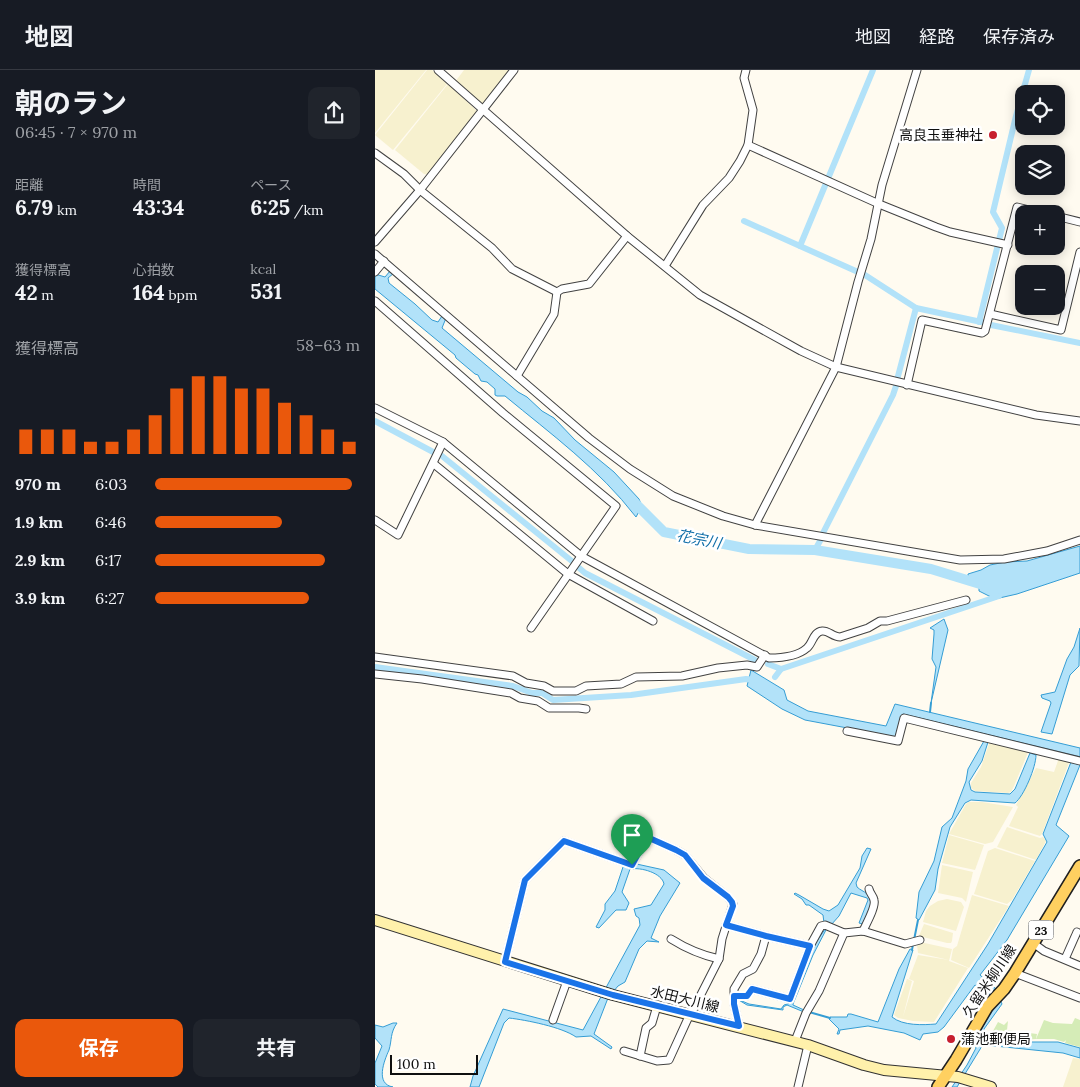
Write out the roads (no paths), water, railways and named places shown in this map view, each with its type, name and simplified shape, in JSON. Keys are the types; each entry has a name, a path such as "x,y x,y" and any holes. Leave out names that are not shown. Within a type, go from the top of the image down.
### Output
{"main road":[{"name":"久留米柳川線","path":"938,1087 991,1004 1015,973 1080,866"},
{"name":"水田大川線","path":"375,920 567,981 795,1041 864,1065 884,1070 945,1075 991,1087"}],"street":[{"path":"438,70 627,236 700,295 801,351 836,367 907,385 1036,415 1080,421"},
{"path":"375,242 421,188 514,70"},
{"path":"665,266 703,205 729,178 748,146 753,110 744,78 746,70"},
{"path":"755,525 836,367 871,238 882,185 917,70"},
{"path":"748,146 879,204 950,232 1008,245"},
{"path":"375,153 404,174 492,248 512,269 557,292"},
{"path":"907,385 922,320 981,333 985,331 1015,215"},
{"path":"1065,218 1080,222"},
{"path":"517,376 553,314 557,292 562,289 589,284 627,236"},
{"path":"990,314 1061,330 1080,252"},
{"path":"375,254 382,263 589,438 630,469 673,496 723,516 755,525 960,560 1004,559 1047,551 1080,540"},
{"path":"375,272 382,263"},
{"path":"375,301 503,413 616,506 531,628"},
{"path":"375,408 443,442 581,556 769,658 799,652 807,648 816,634 821,631 825,631 835,637 840,637 869,628 880,621 965,600"},
{"path":"375,520 387,526 398,535 443,442"},
{"path":"434,464 568,574 653,621"},
{"path":"375,657 513,676 526,683 544,686 553,692 577,691 586,686 621,684 636,677 682,676 747,664 757,667 765,655"},
{"path":"375,674 422,679 511,693 520,698 538,701 549,708 586,709"},
{"path":"847,731 898,741 904,718 1080,761"},
{"path":"505,962 525,880 564,841 632,865 647,837 685,855 703,878 732,902 733,906 722,939 719,959 690,1014 669,1060 657,1061 624,1051"},
{"path":"863,931 874,906 874,899 869,889"},
{"path":"726,925 810,946"},
{"path":"734,996 747,996 752,989 790,999 810,946 821,926 825,925 844,933 863,931 905,944 920,940"},
{"path":"1065,959 1077,932"},
{"path":"795,1041 844,933"},
{"path":"739,1026 734,1004 734,989 743,974 753,968 761,954 766,936"},
{"path":"671,939 703,956 719,959"},
{"path":"1033,942 1044,951 1080,966"},
{"path":"1015,973 1080,998"},
{"path":"553,1020 567,981"},
{"path":"640,1056 646,1028 652,1023 657,1006"},
{"path":"798,1087 808,1045"}],"water":[{"path":"390,271 394,273 388,278 389,283 432,320 438,322 442,316 446,318 442,328 518,392 554,418 575,440 614,472 639,499 642,506 636,517 606,483 574,453 505,396 495,395 495,389 487,382 481,381 478,375 456,358 455,355 375,289 375,274 385,277"},
{"path":"1080,546 1080,573 1017,594 995,599 979,591 979,586 968,583 968,574 990,565 1027,561"},
{"path":"944,619 948,630 931,703 936,667 932,659 934,630 930,628"},
{"path":"1080,628 1079,666 1070,675 1052,734 1041,732 1051,703 1042,698 1041,695 1055,692"},
{"path":"751,670 784,690 787,700 808,711 886,726 895,704 1080,748 1080,757 903,714 895,737 805,720 782,709 747,686"},
{"path":"984,741 988,742 982,761 969,782 971,790 975,792 1010,794 1015,789 1030,753 1036,755 1032,774 1026,788 1015,803 971,800 965,803 950,827 938,869 935,890 919,920 916,918 919,892 934,861 942,827 952,818 966,781 968,769"},
{"path":"1071,762 1080,765 1056,825 1069,836 1007,940 980,975 995,988 1002,1004 984,1029 986,1037 1012,1042 1058,1042 1080,1048 1080,1058 1063,1053 985,1045 982,1046 957,1087 952,1087 967,1065 976,1048 974,1041 996,1005 986,993 975,985 944,1027 938,1032 923,1034 920,1040 904,1033 868,1026 840,1030 839,1034 837,1034 839,1029 829,1019 830,1017 847,1017 848,1014 851,1014 878,1022 899,969 910,949 913,950 892,1017 902,1022 919,1025 936,1024 988,944 1047,842 1043,834"},
{"path":"867,848 871,849 856,883 857,887 870,897 871,901 870,909 863,924 859,923 868,900 851,893 839,916 831,925 824,923 823,915 809,905 806,905 802,899 794,894 829,911 838,905 860,868 862,856"},
{"path":"632,863 664,870 680,883 660,916 651,938 659,942 647,941 639,949 625,982 618,986 608,998 594,1034 612,1047 611,1049 591,1036 576,1037 553,1027 509,1018 504,1023 479,1087 470,1087 473,1076 503,1009 583,1030 640,925 639,918 636,916 634,909 651,905 664,884 655,874 640,869 630,869 622,892 629,903 626,910 616,910 599,928 596,927 605,910 605,904 615,891 623,867"},
{"path":"826,928 793,1004 804,1010 804,1012 787,1005 783,1007 783,1010 747,1005 737,999 749,1004 781,1009 784,1005 791,1003 811,949"},
{"path":"397,1023 392,1033 382,1072 384,1082 393,1087 378,1087 375,1084 375,1063 382,1046 375,1038 375,1025 383,1027"}],"waterway":[{"path":"800,246 873,70"},
{"path":"979,322 1002,228 993,212 1029,70"},
{"path":"744,221 858,272"},
{"path":"865,275 916,308"},
{"path":"897,380 916,308 986,323"},
{"path":"991,325 1080,343"},
{"path":"823,533 896,386"},
{"path":"375,421 435,453"},
{"path":"442,456 573,562"},
{"name":"花宗川","path":"632,500 664,532 749,549 815,550 931,569 980,584"},
{"path":"815,550 820,541"},
{"path":"578,567 585,573 755,660"},
{"path":"775,677 781,669 999,596"},
{"path":"768,664 781,669"},
{"path":"375,667 513,686 532,693 542,693 553,700 631,695 746,679 756,680"},
{"path":"930,712 931,703"},
{"path":"914,940 918,920"},
{"path":"912,950 913,944"},
{"path":"809,1012 830,1018"}],"place":[{"name":"高良玉垂神社","path":"993,135"},
{"name":"蒲池郵便局","path":"951,1039"}]}
